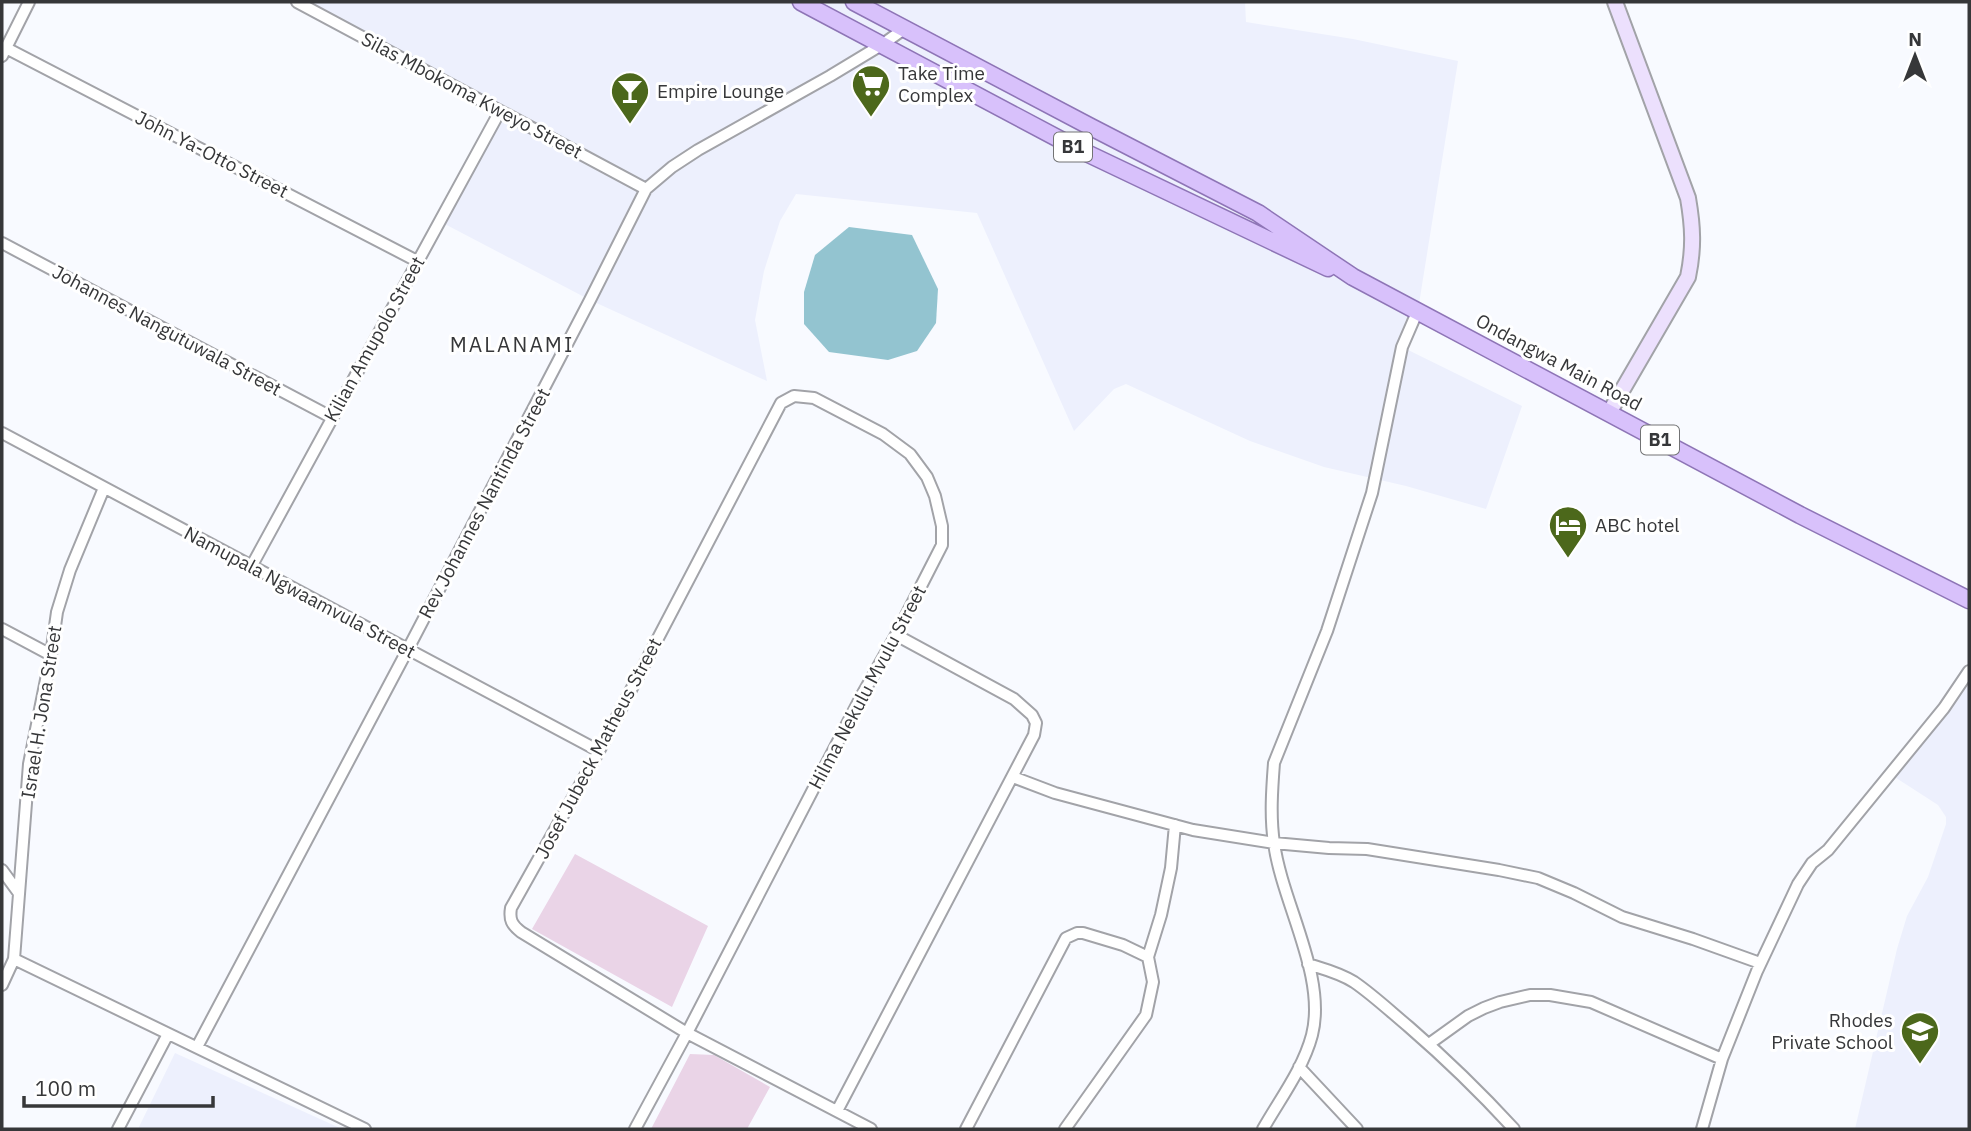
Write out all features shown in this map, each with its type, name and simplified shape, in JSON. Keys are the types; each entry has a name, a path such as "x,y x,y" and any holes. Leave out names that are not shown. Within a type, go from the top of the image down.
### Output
{"main road":[{"name":"Ondangwa Main Road","path":"801,2 1076,148 1317,264 1353,277"},
{"name":"Ondangwa Main Road","path":"854,2 1258,213 1353,277 1800,515 1969,600"}],"street":[{"path":"4,52 29,2"},
{"name":"Silas Mbokoma Kweyo Street","path":"297,2 646,189"},
{"path":"1609,412 1688,278 1693,254 1693,227 1688,198 1615,2"},
{"name":"Rev Johannes Nantinda Street","path":"197,1047 408,649 646,189 698,149 883,44 904,29"},
{"name":"John Ya-Otto Street","path":"4,52 417,261"},
{"name":"Kilian Amupolo Street","path":"251,567 500,111"},
{"name":"Johannes Nangutuwala Street","path":"2,243 331,417"},
{"path":"1263,1129 1300,1067 1313,1031 1315,992 1274,843 1274,763 1327,631 1360,530 1373,485 1402,347 1418,310"},
{"name":"Hilma Nekulu Mvulu Street","path":"635,1129 942,545 942,526 935,496 927,477 910,454 883,434 814,398 794,396"},
{"name":"Josef Jubeck Matheus Street","path":"687,1033 521,932 512,925 510,908 599,751 781,403 794,396"},
{"name":"Namupala Ngwaamvula Street","path":"2,433 599,751"},
{"name":"Israel H. Jona Street","path":"2,985 14,959 29,764 57,612 70,570 104,488"},
{"path":"2,629 51,655"},
{"path":"837,1111 1034,735 1035,723 1032,715 1014,699 896,635"},
{"path":"1702,1129 1722,1059 1760,963 1798,884 1812,863 1828,850 1944,708 1969,671"},
{"path":"1013,777 1055,793 1193,830 1274,843 1367,849 1538,878 1574,892 1622,917 1760,963"},
{"path":"1065,1129 1146,1015 1153,982 1148,957 1171,868 1175,825"},
{"path":"2,870 18,892"},
{"path":"966,1129 1066,938 1083,933 1123,945 1148,957"},
{"path":"14,959 365,1129"},
{"path":"1308,964 1353,981 1429,1044 1485,1097 1514,1129"},
{"path":"1429,1044 1484,1008 1530,995 1550,995 1591,1002 1722,1059"},
{"path":"687,1033 837,1111 851,1125 871,1129"},
{"path":"118,1129 168,1034"},
{"path":"1300,1067 1357,1129"}],"shaded area":[{"path":"296,2 1245,2 1246,22 1353,39 1458,61 1418,310 1402,347 1522,406 1486,509 1406,486 1324,467 1250,441 1126,384 1114,389 1074,431 977,213 796,194 780,221 764,271 755,320 767,381 590,300 439,221 499,111"},
{"path":"1969,671 1969,1129 1855,1129 1897,949 1907,916 1928,877 1946,824 1946,817 1938,805 1890,774"},
{"path":"575,854 708,926 672,1007 532,929"},
{"path":"175,1053 342,1129 138,1129"},
{"path":"690,1054 714,1055 770,1087 747,1129 651,1129"}],"water":[{"path":"849,227 912,235 938,289 936,323 917,351 888,360 829,352 804,324 804,292 815,255"}],"place":[{"name":"Take Time Complex","path":"871,118"},
{"name":"Empire Lounge","path":"630,125"},
{"name":"ABC hotel","path":"1568,559"},
{"name":"Rhodes Private School","path":"1920,1065"}],"district":[{"name":"MALANAMI","path":"512,345"}]}
